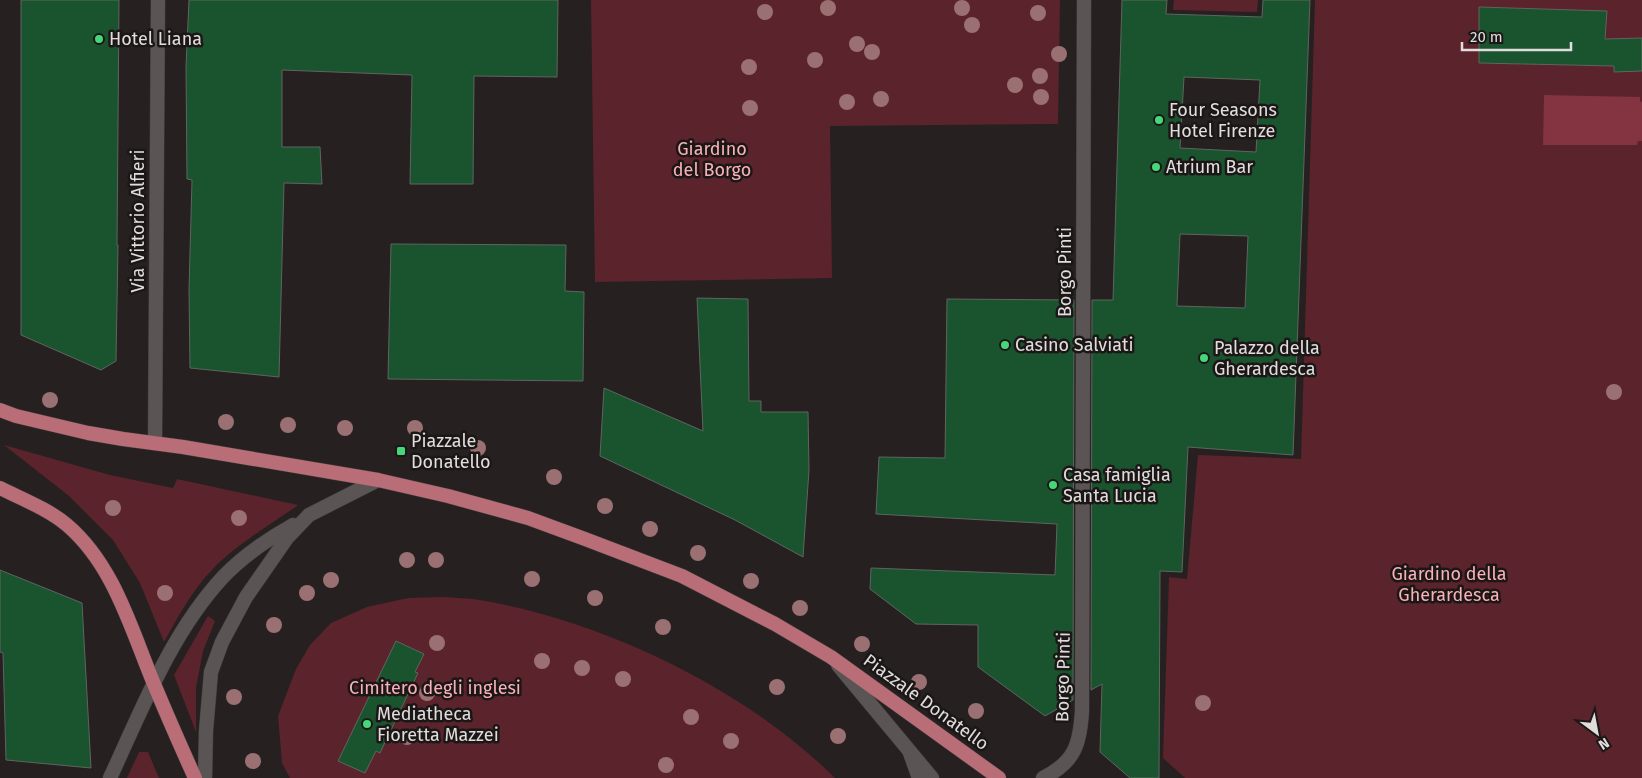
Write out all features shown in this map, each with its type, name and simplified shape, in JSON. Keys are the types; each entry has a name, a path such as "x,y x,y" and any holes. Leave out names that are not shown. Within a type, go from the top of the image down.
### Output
{"main road":[{"name":"Piazzale Donatello","path":"0,410 59,427 123,439 378,480 448,496 528,518 674,573 775,624 831,657 999,778"},
{"path":"0,488 32,503 66,524 89,549 107,575 131,624 195,778"}],"street":[{"name":"Via Vittorio Alfieri","path":"155,443 158,0"},
{"name":"Borgo Pinti","path":"1043,778 1058,769 1073,752 1080,738 1082,711 1084,0"},
{"path":"110,778 154,683 187,623 224,576 247,555 269,539 309,515 378,480"},
{"path":"205,778 208,696 211,672 222,642 262,572 287,538 309,515"},
{"name":"Piazzale Donatello","path":"831,657 932,778"},
{"name":"Piazzale Donatello","path":"909,749 919,778"}],"green space":[{"name":"Giardino del Borgo","path":"591,0 1060,0 1058,124 830,126 832,278 595,282"},
{"path":"1174,0 1258,0 1257,12 1173,10"},
{"name":"Giardino della Gherardesca","path":"1315,0 1642,0 1642,778 1185,778 1163,758 1169,577 1187,579 1198,455 1301,459","holes":["1479,7 1607,12 1604,66 1479,63"]},
{"path":"4,445 110,475 173,488 177,479 298,505 241,544 211,571 191,596 164,642 140,583 113,540 69,496"},
{"name":"Cimitero degli inglesi","path":"442,597 480,600 527,610 575,624 623,642 671,664 716,688 759,716 799,746 835,778 290,778 282,763 278,716 296,669 310,645 331,623 367,607 408,598"},
{"path":"208,616 215,621 203,651 196,688 196,732 174,675"},
{"path":"139,752 148,752 159,778 127,778"}],"shaded area":[{"path":"1544,95 1640,97 1642,102 1642,141 1638,141 1637,145 1543,145"}],"building":[{"path":"21,0 119,0 116,361 101,370 21,335"},
{"path":"189,0 558,0 557,77 474,76 473,184 410,184 412,75 282,70 282,147 320,147 322,184 284,183 279,377 190,368 189,290 192,180 187,179 186,67"},
{"name":"Palazzo della Gherardesca","path":"1122,0 1167,0 1166,14 1262,17 1263,0 1310,0 1293,455 1188,447 1182,572 1160,571 1159,778 1130,778 1100,752 1102,684 1091,690 1092,300 1113,300","holes":["1184,77 1260,80 1256,152 1180,148","1180,234 1248,236 1245,308 1177,306"]},
{"path":"1479,7 1607,11 1605,39 1642,38 1642,71 1614,72 1614,66 1479,63"},
{"path":"391,244 566,245 565,291 584,292 583,381 388,379"},
{"path":"697,298 748,299 749,401 761,401 761,412 808,412 809,470 803,557 735,520 600,456 604,388 703,431"},
{"path":"947,299 1074,300 1073,700 1045,716 978,667 978,625 916,624 870,589 871,568 1055,575 1057,524 876,514 879,457 945,458"},
{"path":"0,570 82,603 91,768 6,760 3,653 0,652"},
{"path":"396,641 424,654 415,672 418,673 380,753 376,751 365,773 338,761"}],"place":[{"name":"Hotel Liana","path":"99,39"},
{"name":"Four Seasons Hotel Firenze","path":"1159,120"},
{"name":"Atrium Bar","path":"1156,167"},
{"name":"Casino Salviati","path":"1005,345"},
{"name":"Palazzo della Gherardesca","path":"1204,358"},
{"name":"Piazzale Donatello","path":"401,451"},
{"name":"Casa famiglia Santa Lucia","path":"1053,485"},
{"name":"Mediatheca Fioretta Mazzei","path":"367,724"}]}
